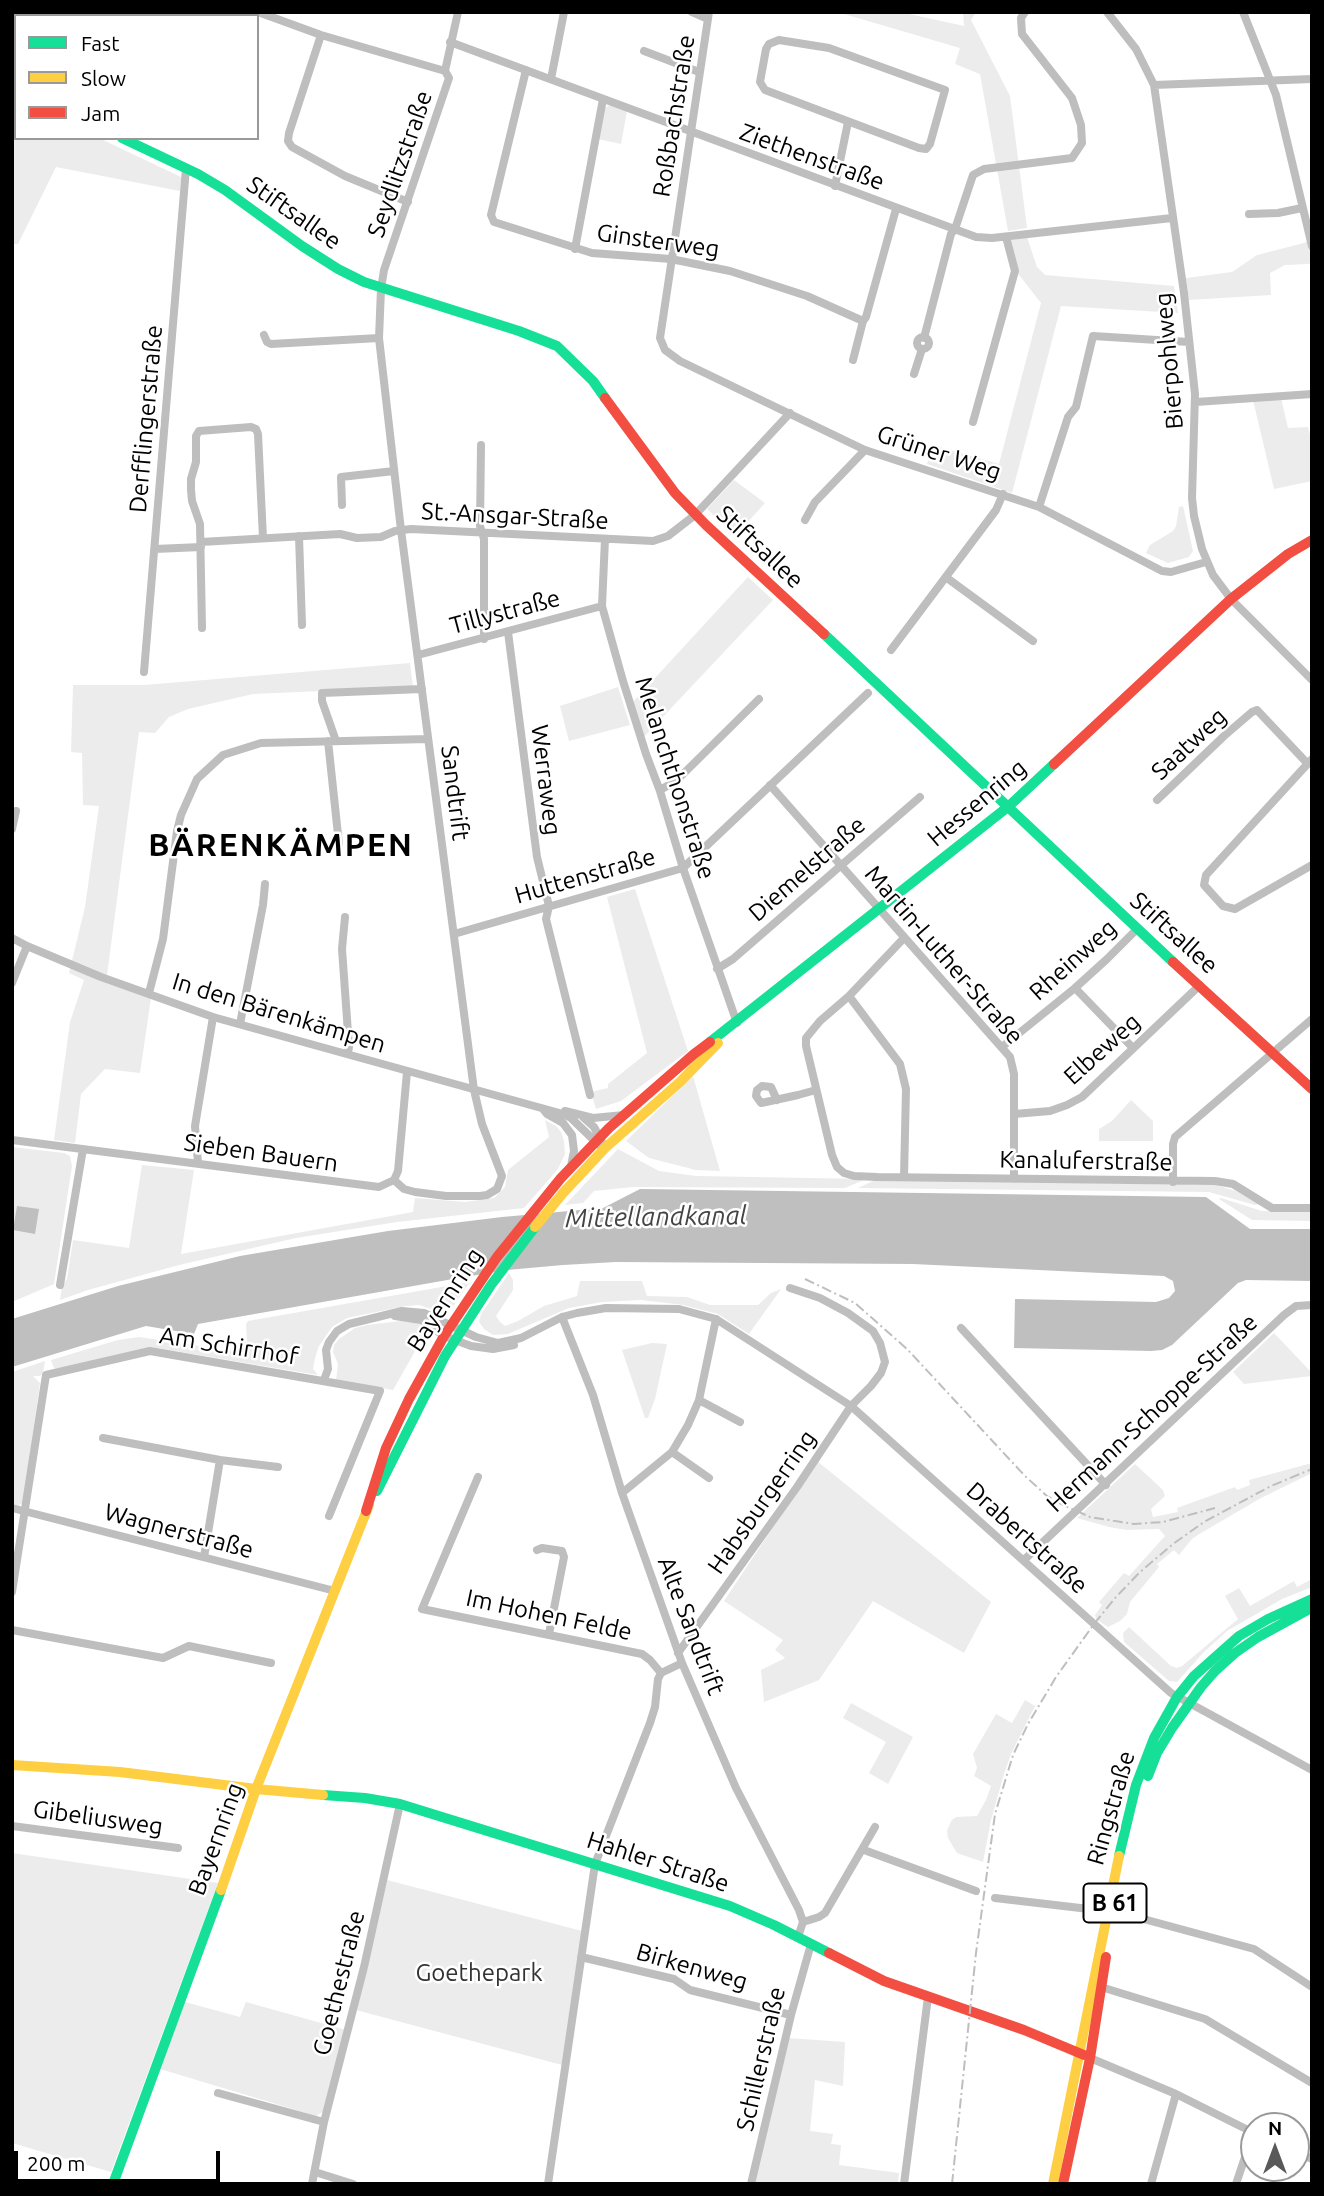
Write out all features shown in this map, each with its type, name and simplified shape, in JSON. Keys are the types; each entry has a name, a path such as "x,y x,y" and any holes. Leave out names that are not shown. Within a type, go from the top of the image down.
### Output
{"street":[{"path":"258,12 321,35 445,71"},
{"name":"Seydlitzstraße","path":"381,289 384,271 449,78 445,71 458,12"},
{"path":"551,79 564,12"},
{"path":"692,12 709,15"},
{"path":"914,374 922,349 929,345 924,338 951,234 970,181 984,169 1072,158 1082,143 1081,125 1072,99 1022,34 1021,18 1025,12"},
{"name":"Bierpohlweg","path":"1107,12 1136,49 1154,85 1196,402 1192,504 1198,536 1206,562 1219,585 1312,680"},
{"path":"1243,12 1272,81 1312,246"},
{"name":"Roßbachstraße","path":"665,350 660,338 709,15"},
{"path":"321,35 288,141 292,147 345,176 408,202"},
{"path":"779,40 829,48 945,90 930,144 926,149 848,122 765,90 760,82 769,44 779,40"},
{"name":"Ziethenstraße","path":"450,43 896,209 983,238 1172,218"},
{"path":"643,51 699,72"},
{"name":"Ginsterweg","path":"526,70 491,215 494,222 592,253 671,259 730,271 807,296 863,321"},
{"path":"1154,85 1312,79"},
{"path":"575,248 603,99"},
{"path":"835,186 848,122"},
{"name":"Stiftsallee","path":"136,141 225,191 330,264 381,289 519,331 557,346 593,381 657,471 695,514 1137,929 1312,1088"},
{"name":"Derfflingerstraße","path":"144,672 186,168"},
{"path":"1249,214 1278,213 1302,208"},
{"path":"852,360 896,209"},
{"path":"973,422 1015,271 1006,237"},
{"name":"Sandtrift","path":"381,289 379,338 394,471 474,1090 482,1124 502,1176 497,1189 488,1195 480,1196 415,1192 404,1189 394,1180"},
{"path":"264,335 271,344 379,338"},
{"path":"1039,507 1069,417 1076,407 1094,336 1189,342"},
{"name":"Grüner Weg","path":"665,350 680,361 865,450 1039,507 1162,571 1171,572 1206,562"},
{"path":"1196,402 1312,394"},
{"name":"St.-Ansgar-Straße","path":"155,549 299,536 340,534 357,538 381,537 401,530 605,540 661,539 695,514 790,414"},
{"path":"202,628 201,544 199,519 191,490 196,462 195,436 199,431 251,427 256,429 263,538"},
{"path":"481,445 484,639"},
{"path":"805,520 816,502 865,450"},
{"path":"342,505 340,479 344,475 394,471"},
{"path":"891,650 996,510 1003,494"},
{"path":"299,536 302,625"},
{"name":"Melanchthonstraße","path":"605,540 602,606 683,868 737,1023"},
{"name":"Hessenring","path":"600,1143 624,1115 694,1054 737,1023 1009,806 1231,599 1287,555 1312,540"},
{"path":"947,578 1033,641"},
{"name":"Tillystraße","path":"418,655 602,606"},
{"name":"Werraweg","path":"508,632 537,857 549,906 547,919 590,1095"},
{"path":"340,845 332,741 321,701 322,693 422,689"},
{"name":"Huttenstraße","path":"454,934 683,868 868,693"},
{"path":"660,790 676,781 760,699"},
{"name":"Saatweg","path":"1157,800 1224,736 1257,710 1310,761"},
{"path":"149,993 163,939 181,815 197,779 223,755 261,743 428,739"},
{"path":"1310,761 1204,878 1204,885 1223,906 1238,908 1312,865"},
{"name":"Martin-Luther-Straße","path":"770,785 1010,1057 1014,1074 1014,1179"},
{"name":"Diemelstraße","path":"717,969 733,959 920,797"},
{"path":"12,829 16,811"},
{"path":"240,1024 265,884"},
{"path":"345,917 342,949 348,1053"},
{"name":"Rheinweg","path":"1002,1047 1074,988 1137,929"},
{"name":"In den Bärenkämpen","path":"12,938 101,977 214,1017 541,1107 571,1118 600,1143"},
{"path":"777,1100 816,1090 806,1038 904,938"},
{"path":"12,983 27,946"},
{"name":"Elbeweg","path":"1014,1114 1050,1111 1082,1097 1200,985"},
{"path":"1074,988 1133,1048"},
{"path":"849,996 901,1064 906,1089 904,1177"},
{"path":"198,1163 195,1126 214,1017"},
{"path":"1173,1182 1175,1137 1312,1019"},
{"name":"Hessenring","path":"600,1143 681,1082 737,1023"},
{"path":"394,1180 400,1161 407,1072"},
{"name":"Kanaluferstraße","path":"816,1090 837,1167 854,1176 1225,1182 1233,1184 1272,1208 1312,1208"},
{"name":"In den Bärenkämpen","path":"541,1107 554,1108 582,1117 624,1115"},
{"name":"In den Bärenkämpen","path":"541,1107 547,1114 563,1123 572,1135 574,1151 570,1169"},
{"path":"582,1117 590,1123 600,1143"},
{"name":"Sieben Bauern","path":"12,1140 373,1187 394,1180"},
{"name":"Bayernring","path":"113,2184 256,1789 366,1511 394,1461 475,1287 543,1200 570,1169 600,1143"},
{"name":"Bayernring","path":"456,1327 600,1143"},
{"path":"60,1285 83,1149"},
{"path":"789,1288 820,1298 848,1313 873,1331 880,1343 885,1363 881,1373 851,1406"},
{"name":"Hermann-Schoppe-Straße","path":"1024,1560 1284,1315 1296,1306 1312,1305"},
{"name":"Drabertstraße","path":"456,1327 476,1337 498,1343 521,1338 562,1317 606,1308 687,1310 716,1319 851,1406 1178,1697 1312,1770"},
{"name":"Am Schirrhof","path":"324,1380 328,1368 326,1350 329,1342 337,1331 349,1324 415,1311 456,1327"},
{"name":"Am Schirrhof","path":"385,1315 421,1320 449,1338"},
{"name":"Alte Sandtrift","path":"562,1317 593,1395 622,1493 678,1653 736,1788 803,1922"},
{"path":"622,1493 672,1452 699,1400 716,1319"},
{"name":"Drabertstraße","path":"449,1338 479,1348 493,1349 527,1341 543,1327"},
{"path":"961,1328 1106,1485"},
{"name":"Am Schirrhof","path":"25,1511 46,1375 150,1351 380,1391 329,1516"},
{"path":"699,1400 740,1422"},
{"name":"Habsburgerring","path":"678,1653 797,1487 851,1406"},
{"path":"103,1438 220,1460 278,1466"},
{"path":"672,1452 709,1478"},
{"path":"205,1557 220,1460"},
{"name":"Im Hohen Felde","path":"478,1477 422,1609 642,1654 661,1673"},
{"name":"Wagnerstraße","path":"12,1507 335,1591"},
{"path":"12,1592 25,1511"},
{"path":"537,1550 542,1548 562,1551 564,1557 549,1634"},
{"name":"Ringstraße","path":"1063,2184 1074,2137 1084,2055 1128,1816 1144,1761 1160,1725 1178,1697 1210,1660 1239,1636 1277,1614 1312,1599"},
{"name":"Ringstraße","path":"1053,2184 1101,1987 1110,1911 1147,1778 1162,1744 1208,1679 1236,1653 1274,1627 1312,1608"},
{"path":"12,1630 163,1658 189,1646 271,1663"},
{"path":"548,2184 595,1864 650,1723 658,1679 661,1673 682,1663"},
{"name":"Hahler Straße","path":"12,1765 120,1772 400,1804 730,1906 774,1925 871,1975 1024,2030 1176,2094 1240,2126"},
{"name":"Goethestraße","path":"312,2184 324,2122 364,1967 400,1804"},
{"name":"Gibeliusweg","path":"12,1826 178,1848"},
{"path":"798,1937 803,1922 825,1913 875,1827"},
{"path":"863,1850 976,1891"},
{"path":"995,1898 1110,1911 1237,1943 1254,1950 1312,1987"},
{"name":"Schillerstraße","path":"751,2184 791,2015 811,1944"},
{"name":"Birkenweg","path":"581,1957 674,1979 690,1990 791,2015"},
{"path":"1101,1987 1205,2019 1312,2083"},
{"path":"905,2184 928,1997"},
{"path":"218,2093 324,2122"},
{"path":"1151,2184 1176,2094"},
{"path":"315,2172 353,2184"}],"green space":[{"path":"837,12 900,12 964,26 963,12 976,12 971,20 1010,96 1027,228 1008,231 980,74 955,64 960,48"},
{"path":"12,99 14,140 103,140 181,177 180,191 56,167 18,244 12,244"},
{"path":"611,105 627,111 621,144 598,139 604,108"},
{"path":"1027,237 1037,267 1045,275 1174,286 1178,313 1061,306 1012,493 927,464 932,445 999,464 1041,303 1019,275 1010,240"},
{"path":"1312,238 1312,260 1309,264 1285,265 1270,273 1271,295 1189,300 1186,278 1232,272 1257,255 1304,243"},
{"path":"1281,398 1288,428 1308,427 1312,442 1312,481 1274,489 1253,400"},
{"path":"734,480 765,503 735,536 707,509"},
{"path":"1183,506 1193,551 1189,557 1168,563 1146,553 1150,545 1173,531 1179,507"},
{"path":"748,577 773,600 643,738 631,704"},
{"path":"410,663 413,687 253,694 188,709 169,717 155,733 139,732 106,983 151,998 140,1073 105,1069 81,1094 75,1143 54,1140 70,1022 84,980 69,973 85,907 99,806 83,805 82,753 71,752 73,685 144,685"},
{"path":"618,687 630,725 569,741 560,706"},
{"path":"635,889 688,1051 621,1101 596,1109 591,1092 608,1088 608,1084 647,1053 607,897"},
{"path":"693,1076 720,1171 696,1170 649,1158 626,1141"},
{"path":"1131,1100 1153,1121 1153,1141 1099,1141 1099,1129 1112,1121"},
{"path":"545,1120 561,1132 565,1154 558,1169 524,1208 397,1222 296,1238 179,1265 60,1300 62,1286 67,1279 73,1240 129,1248 142,1165 194,1170 181,1254 413,1212 415,1198 465,1202 494,1198 505,1187 508,1170 549,1137"},
{"path":"12,1147 64,1153 70,1156 72,1166 54,1284 12,1302"},
{"path":"618,1149 659,1171 696,1176 866,1179 845,1188 633,1187 594,1191 583,1203 565,1205"},
{"path":"875,1180 1216,1185 1236,1191 1260,1204 1255,1205 1209,1192 858,1188"},
{"path":"1219,1199 1262,1211 1312,1212 1312,1221 1252,1220"},
{"path":"509,1273 513,1280 513,1290 496,1316 505,1326 544,1306 577,1296 580,1281 642,1281 647,1296 687,1297 710,1305 758,1305 771,1293 781,1289 749,1334 718,1314 683,1305 641,1300 602,1302 569,1308 508,1334 493,1335 479,1322 481,1314"},
{"path":"470,1282 454,1305 447,1309 437,1311 419,1305 406,1306 347,1318 332,1327 319,1346 315,1358 313,1369 318,1375 151,1347 57,1369 51,1360 118,1340 139,1337 234,1351 234,1343 247,1342 248,1321"},
{"path":"401,1321 417,1323 426,1328 426,1332 393,1390 336,1380 338,1364 333,1352 339,1339 355,1328"},
{"path":"1274,1333 1312,1376 1244,1384 1233,1372"},
{"path":"652,1343 667,1344 655,1399 648,1418 645,1418 622,1350"},
{"path":"45,1361 43,1373 33,1376 40,1383 23,1503 17,1506 12,1504 12,1372"},
{"path":"817,1461 991,1602 964,1653 873,1601 819,1680 764,1702 761,1670 785,1658 775,1650 783,1640 724,1601"},
{"path":"1312,1463 1312,1473 1261,1498 1201,1533 1192,1539 1179,1555 1174,1550 1157,1564 1159,1567 1130,1602 1127,1614 1120,1621 1108,1627 1096,1619 1095,1615 1102,1605 1099,1602 1124,1573 1129,1576 1165,1536 1159,1529 1127,1530 1077,1518 1135,1464 1163,1490 1165,1496 1151,1509 1153,1517 1178,1512 1177,1508 1235,1487 1237,1490 1250,1485 1249,1480"},
{"path":"1312,1579 1312,1587 1282,1599 1227,1631 1177,1682 1169,1681 1124,1642 1123,1633 1129,1627 1171,1666 1177,1668 1238,1619 1225,1596 1239,1588 1250,1606 1294,1581 1297,1587"},
{"path":"1025,1700 1035,1706 1004,1774 983,1862 957,1853 948,1838 947,1831 951,1821 956,1817 977,1816 991,1786 974,1776 977,1768 973,1754 996,1714 1012,1723"},
{"path":"851,1703 913,1737 888,1784 869,1773 886,1742 843,1718"},
{"path":"12,1853 218,1883 111,2172 12,2143"},
{"name":"Goethepark","path":"387,1880 586,1932 562,2065 356,2010"},
{"path":"185,2002 240,2017 246,2002 346,2030 323,2112 316,2116 160,2069"},
{"path":"788,2038 845,2042 843,2086 815,2080 810,2131 833,2134 831,2144 841,2145 839,2165 899,2173 898,2184 753,2184"}],"water":[{"name":"Mittellandkanal","path":"640,1189 1206,1197 1250,1229 1312,1229 1312,1281 1246,1280 1238,1283 1172,1345 1151,1351 1014,1348 1015,1299 1156,1302 1169,1298 1175,1291 1173,1281 1164,1276 913,1264 616,1262 563,1265 507,1270 198,1324 194,1334 146,1326 12,1367 12,1319 118,1286 240,1256 388,1231 603,1208"},
{"path":"17,1206 39,1209 35,1234 13,1230"}],"railway":[{"path":"805,1279 855,1303 907,1349 1025,1476 1047,1496 1061,1504 1090,1517 1134,1524 1163,1522 1215,1508"},
{"path":"952,2184 976,1953 995,1814 1013,1755 1028,1724 1056,1677 1094,1624 1139,1573 1204,1522 1271,1486 1312,1469"}],"traffic: fast":[{"path":"126,140 225,190 302,246 364,282 519,331 557,346 593,381 605,398"},
{"path":"824,634 1173,962"},
{"path":"710,1042 1009,806 1054,764"},
{"path":"377,1491 445,1356 491,1285 535,1227"},
{"path":"1119,1856 1136,1785 1154,1738 1177,1697 1194,1676 1239,1636 1312,1599"},
{"path":"1148,1776 1157,1753 1172,1728 1215,1671 1258,1637 1311,1608"},
{"path":"323,1795 400,1804 730,1906 829,1953"},
{"path":"113,2184 221,1890"}],"traffic: slow":[{"path":"535,1227 605,1148 680,1082 718,1043"},
{"path":"221,1890 256,1789 369,1505"},
{"path":"12,1765 120,1772 323,1795"},
{"path":"1053,2184 1119,1856"}],"traffic: jam":[{"path":"605,398 675,493 824,634"},
{"path":"1054,764 1231,599 1288,554 1312,540"},
{"path":"1173,962 1312,1089"},
{"path":"366,1511 386,1448 409,1399 444,1336 497,1257 561,1178 609,1128 710,1042"},
{"path":"829,1953 884,1981 1024,2030 1084,2055"},
{"path":"1063,2184 1090,2058 1106,1957"}],"district":[{"name":"BÄRENKÄMPEN","path":"281,845"}]}
